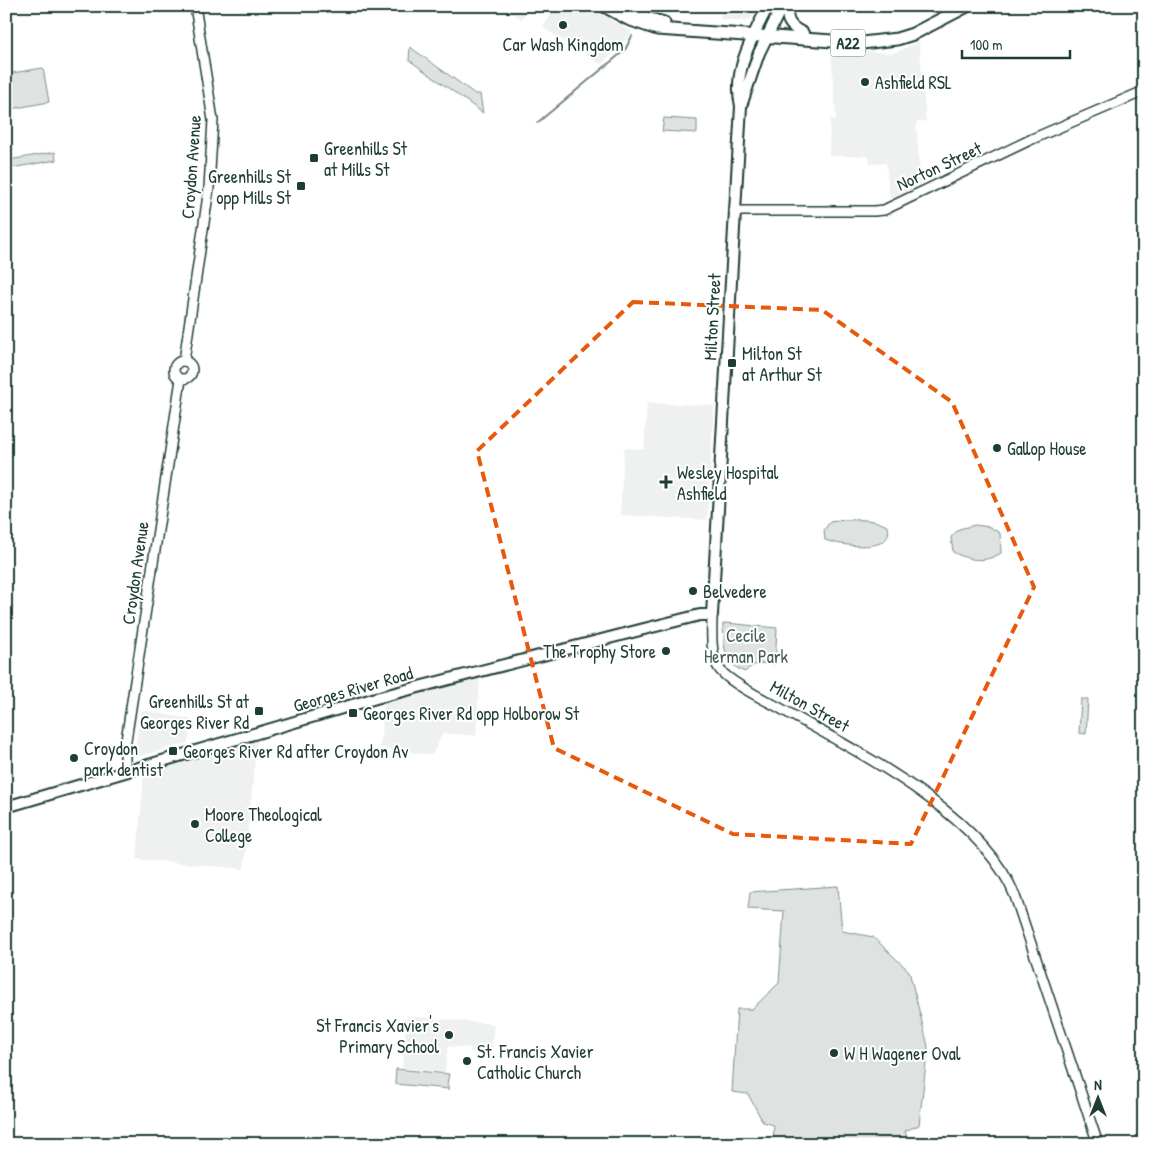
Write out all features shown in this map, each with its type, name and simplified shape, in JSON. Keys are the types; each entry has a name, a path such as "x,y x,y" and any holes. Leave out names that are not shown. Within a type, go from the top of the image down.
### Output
{"highway":[{"name":"A22","path":"604,6 628,20 657,29 876,36 927,25"},
{"name":"A22","path":"620,6 653,20 673,24 862,43 896,39 913,34 927,25 967,6"}],"main road":[{"name":"Croydon Avenue","path":"125,772 126,747 180,379 187,378 192,370 190,365 184,361 209,188 212,110 194,6"},
{"path":"761,33 768,6"},
{"path":"761,33 782,6"},
{"path":"788,6 786,15 788,22 793,28 803,33"},
{"name":"Milton Street","path":"761,33 746,94 741,106 712,614 715,660 718,668 726,676 758,696 861,753 947,812 978,841 1006,874 1098,1144"},
{"name":"Norton Street","path":"734,211 874,212 884,210 1032,139 1144,91"},
{"name":"Georges River Road","path":"6,807 383,696 700,615 712,614"}],"highlighted area":[{"path":"633,302 822,310 952,402 1034,587 911,844 733,834 554,748 477,451"}],"shaded area":[{"path":"500,6 530,6 522,19"},
{"path":"556,6 589,6 632,32 622,45 601,64 543,28"},
{"path":"723,6 759,6 754,16 746,21 719,19"},
{"path":"919,42 926,121 916,122 921,185 890,199 886,163 870,164 869,156 829,156 830,119 836,119 831,49 894,53"},
{"name":"Wesley Hospital Ashfield","path":"647,403 711,405 714,408 707,520 620,515 624,448 644,449"},
{"path":"480,678 476,736 443,733 432,755 380,748 384,703"},
{"path":"141,710 191,719 188,743 136,757 134,755"},
{"name":"Moore Theological College","path":"257,739 244,869 137,859 144,773"},
{"name":"St Francis Xavier's Primary School","path":"407,1016 494,1024 491,1054 470,1051 470,1048 448,1046 445,1072 402,1068"}],"green space":[{"path":"410,47 475,94 480,94 483,113 409,60"},
{"path":"43,68 49,102 6,110 6,74"},
{"path":"664,118 697,120 697,133 662,131"},
{"path":"6,120 11,147 7,148 9,160 55,152 56,160 6,169"},
{"path":"844,520 878,522 888,527 888,536 883,542 864,546 841,544 825,540 824,530 830,522"},
{"path":"975,525 990,527 1000,533 1001,553 977,560 953,552 951,537 959,529"},
{"name":"Cecile Herman Park","path":"723,624 777,628 775,664 759,664 752,666 745,672 732,664 728,659 725,648"},
{"path":"1081,699 1088,699 1086,734 1079,733"},
{"path":"838,886 842,931 873,937 909,971 928,1046 919,1125 905,1131 909,1144 773,1144 774,1125 763,1122 748,1094 732,1092 737,1009 752,1009 779,983 784,911 748,909 750,892"},
{"path":"396,1069 449,1074 447,1084 449,1089 395,1084"}],"waterway":[{"path":"537,123 625,50 632,36"}],"place":[{"name":"Car Wash Kingdom","path":"563,25"},
{"name":"Ashfield RSL","path":"865,82"},
{"name":"Greenhills St at Mills St","path":"314,158"},
{"name":"Greenhills St opp Mills St","path":"301,186"},
{"name":"Milton St at Arthur St","path":"732,363"},
{"name":"Gallop House","path":"997,448"},
{"name":"Wesley Hospital Ashfield","path":"666,482"},
{"name":"Belvedere","path":"693,591"},
{"name":"The Trophy Store","path":"666,651"},
{"name":"Greenhills St at Georges River Rd","path":"259,711"},
{"name":"Georges River Rd opp Holborow St","path":"353,713"},
{"name":"Georges River Rd after Croydon Av","path":"173,751"},
{"name":"Croydon park dentist","path":"74,758"},
{"name":"Moore Theological College","path":"195,824"},
{"name":"St Francis Xavier's Primary School","path":"449,1035"},
{"name":"W H Wagener Oval","path":"834,1053"},
{"name":"St. Francis Xavier Catholic Church","path":"467,1061"}]}
